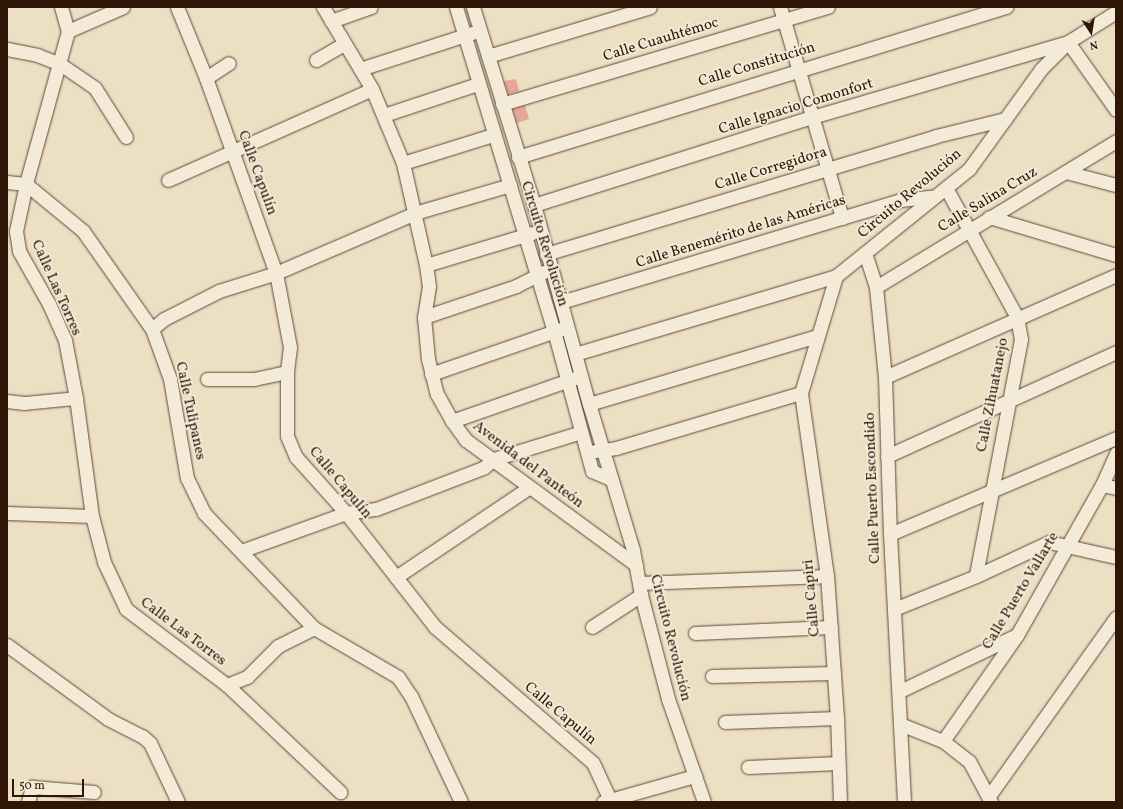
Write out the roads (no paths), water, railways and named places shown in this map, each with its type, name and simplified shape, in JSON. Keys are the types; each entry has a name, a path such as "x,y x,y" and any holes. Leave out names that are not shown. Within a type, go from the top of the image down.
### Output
{"street":[{"path":"61,7 68,31 123,7"},
{"name":"Calle Capulín","path":"178,7 206,78 276,273 290,347 287,372 287,436 290,446 296,457 346,513 435,627 593,763 608,801"},
{"name":"Avenida del Panteón","path":"323,7 372,89 403,163 426,265 429,286 424,316 431,374 438,394 452,421 466,440 494,458 636,565"},
{"path":"331,21 371,7"},
{"name":"Circuito Revolución","path":"456,7 493,135 510,185 536,276 554,331 592,472 611,480"},
{"name":"Circuito Revolución","path":"473,7 534,205 546,254 636,565 640,589 668,699 704,802"},
{"path":"488,56 650,7"},
{"path":"780,7 842,218"},
{"name":"Calle Cuauhtémoc","path":"502,104 828,7"},
{"name":"Calle Constitución","path":"518,157 798,69 1006,7"},
{"name":"Circuito Revolución","path":"836,276 931,197 946,188 969,169 1041,69 1068,42 1116,12"},
{"path":"360,69 480,30"},
{"name":"Calle Las Torres","path":"68,31 26,184 16,231 19,251 49,304 65,340 76,398 92,516 104,562 126,609 227,685 247,677 278,646 314,628"},
{"path":"1068,42 1116,110"},
{"name":"Calle Ignacio Comonfort","path":"534,205 812,118 1068,42"},
{"path":"316,60 344,44"},
{"path":"7,49 37,55 60,64 95,88 126,136"},
{"path":"206,78 229,63"},
{"path":"384,115 478,84"},
{"path":"168,180 231,150 372,89"},
{"name":"Calle Corregidora","path":"546,254 827,169 903,148 936,136 1005,118"},
{"path":"403,163 493,135"},
{"name":"Calle Salina Cruz","path":"876,287 1116,141"},
{"path":"1066,172 1116,185"},
{"path":"7,182 26,184"},
{"name":"Calle Tulipanes","path":"26,184 83,231 152,329 170,379 187,478 204,513 241,551"},
{"path":"152,329 164,319 220,291 276,273 415,213 510,185"},
{"name":"Calle Zihuatanejo","path":"946,188 970,229 1017,317 1021,339 990,491 976,576"},
{"name":"Calle Benemérito de las Américas","path":"561,302 900,200 931,197"},
{"path":"989,217 1116,255"},
{"path":"426,265 541,230"},
{"name":"Calle Puerto Escondido","path":"865,253 876,287 885,376 890,534 900,691 904,802"},
{"path":"424,316 516,286 550,268"},
{"path":"885,376 1116,275"},
{"path":"586,453 616,448 801,393 836,276"},
{"path":"575,354 836,276"},
{"path":"431,374 567,327"},
{"path":"589,404 817,336"},
{"path":"887,456 1009,402 1116,352"},
{"path":"208,379 254,379 287,372"},
{"path":"452,421 581,377"},
{"name":"Calle Capiri","path":"801,393 827,576 837,718 840,802"},
{"path":"7,401 24,403 76,398"},
{"path":"461,802 411,696 398,677 314,628 241,551 346,513 376,509 483,468 494,458 581,432"},
{"path":"890,534 1116,438"},
{"name":"Calle Puerto Vallarte","path":"943,741 1017,635 1102,485 1116,453"},
{"path":"1102,485 1116,488"},
{"path":"396,577 530,486"},
{"path":"7,513 92,516"},
{"path":"894,609 976,576 1049,542 1068,545 1116,557"},
{"path":"592,627 640,589 827,576"},
{"path":"900,724 943,741 969,761 990,799 1114,622"},
{"path":"695,633 831,627"},
{"path":"900,691 1017,635"},
{"path":"7,645 108,719 146,739 178,802"},
{"path":"712,676 834,673"},
{"path":"227,685 340,792"},
{"path":"725,722 837,718"},
{"path":"748,767 838,763"},
{"path":"608,801 695,776"},
{"path":"28,802 32,787 94,792"}]}
